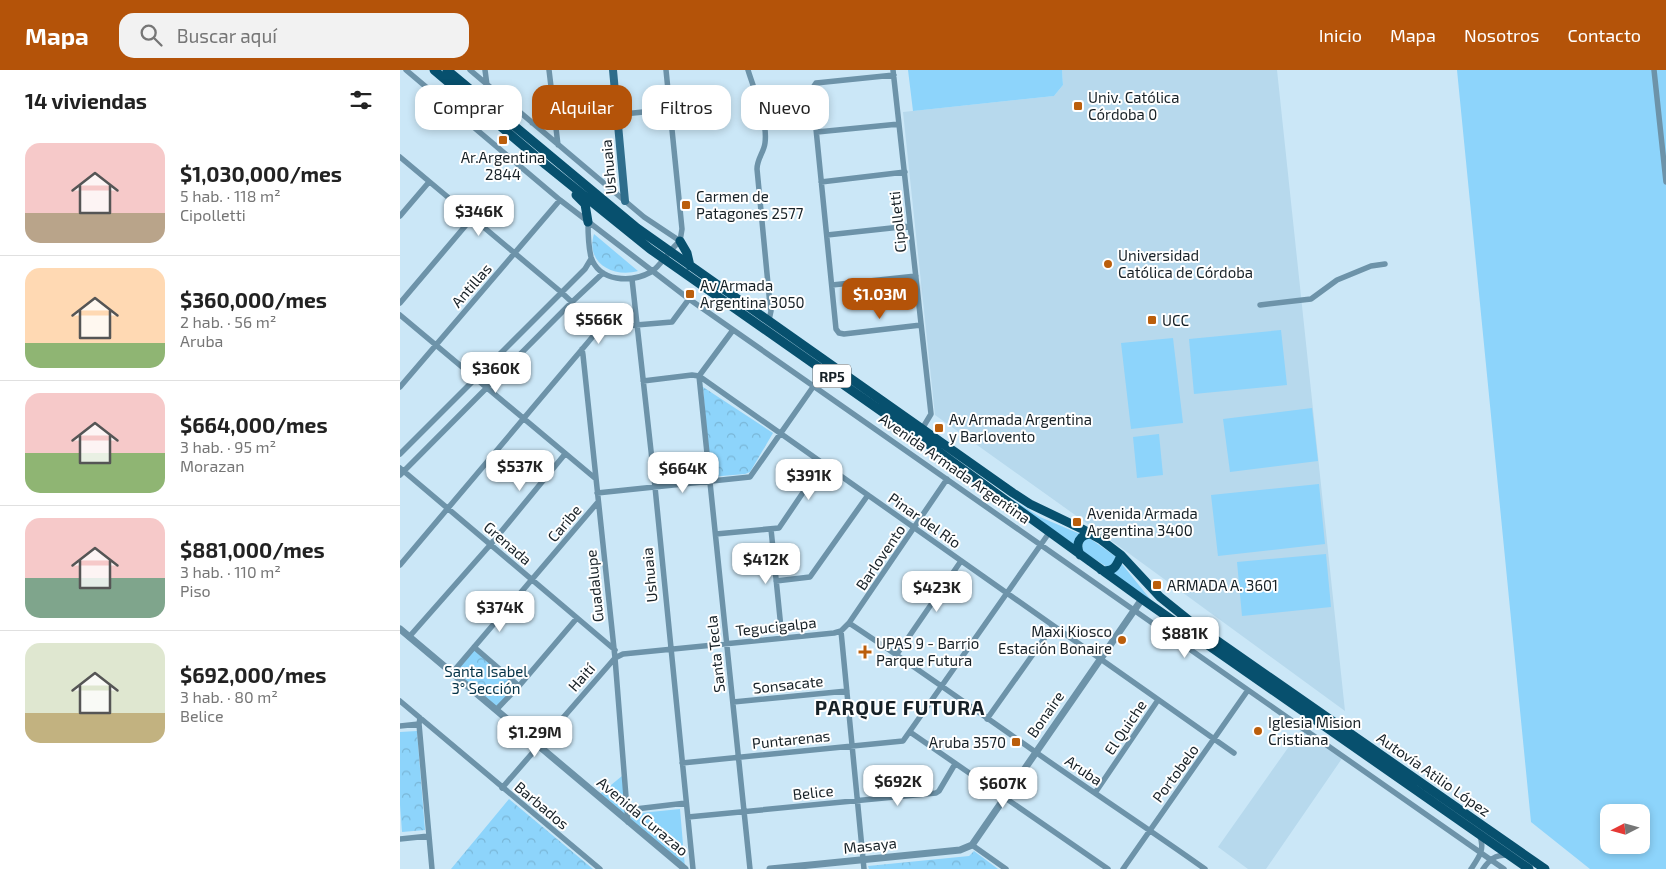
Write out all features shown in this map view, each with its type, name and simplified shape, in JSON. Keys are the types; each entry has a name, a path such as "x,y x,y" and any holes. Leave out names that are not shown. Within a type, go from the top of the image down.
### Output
{"main road":[{"name":"Avenida Armada Argentina","path":"434,70 546,165 666,255 1142,599"},
{"name":"Avenida Armada Argentina","path":"447,70 637,228 666,255 690,266 769,320 1030,504 1092,534 1121,555 1160,597"},
{"name":"Ushuaia","path":"613,70 614,85"},
{"name":"Ushuaia","path":"618,130 625,201"},
{"path":"546,165 553,174 583,201 588,222"},
{"path":"680,241 687,253 690,266"},
{"path":"1080,555 1077,546 1079,539 1085,534 1092,534"},
{"path":"1100,570 1109,571 1114,568 1121,555"},
{"name":"Autovía Atilio López","path":"1160,597 1196,626 1545,869"},
{"name":"Autovía Atilio López","path":"1142,599 1530,869"}],"street":[{"name":"Avenida Armada Argentina","path":"406,70 560,200 689,299 1504,869"},
{"path":"470,70 487,85"},
{"path":"485,70 487,85"},
{"path":"548,70 550,85"},
{"path":"666,70 668,85"},
{"path":"748,70 765,134 765,146 757,161 757,169 771,311 769,320"},
{"path":"1654,70 1666,182"},
{"path":"894,72 816,83 812,89 836,329 839,333 844,334 921,325"},
{"name":"Cipolletti","path":"894,72 931,414 922,429"},
{"path":"522,115 532,123"},
{"path":"817,132 899,124"},
{"path":"540,130 644,217 680,241"},
{"path":"556,130 558,145"},
{"path":"588,222 588,243 592,259 603,273 616,279 632,279 652,272 680,241 682,229 672,130"},
{"path":"400,157 561,292 600,328 669,323 675,320 689,299"},
{"path":"821,182 904,172"},
{"path":"400,216 429,182"},
{"name":"Antillas","path":"400,387 560,200"},
{"path":"400,303 472,218"},
{"path":"827,235 910,226"},
{"path":"400,454 585,269 592,259"},
{"path":"1260,305 1311,298 1336,280 1372,266 1385,264"},
{"path":"401,471 603,273"},
{"path":"832,285 916,276"},
{"name":"Ushuaia","path":"632,279 693,869"},
{"path":"400,315 596,479"},
{"path":"400,566 600,328"},
{"path":"643,381 700,376 733,330"},
{"name":"Guadalupe","path":"582,349 615,658 628,822"},
{"name":"Pinar del Río","path":"700,376 1234,753"},
{"name":"Santa Tecla","path":"700,376 750,869"},
{"path":"598,494 746,478 752,475 814,387"},
{"path":"409,637 491,544 565,454"},
{"path":"716,534 779,528 823,463"},
{"name":"Grenada","path":"401,471 491,544 614,649 623,654"},
{"name":"Barlovento","path":"841,631 849,623 947,479"},
{"path":"776,582 810,578 868,495"},
{"name":"Caribe","path":"452,673 598,502"},
{"path":"770,529 782,638"},
{"path":"1049,533 910,732 1108,869"},
{"path":"897,654 961,561"},
{"name":"Bonaire","path":"972,845 1142,599"},
{"path":"496,710 577,618"},
{"name":"Aruba","path":"849,623 897,654 987,719 1205,869"},
{"path":"987,719 1053,626"},
{"name":"Avenida Curazao","path":"400,629 685,869"},
{"path":"841,631 864,869"},
{"name":"Tegucigalpa","path":"623,654 841,631"},
{"path":"474,647 519,686"},
{"name":"Haití","path":"502,788 615,658 623,654"},
{"name":"Portobelo","path":"1123,869 1248,690"},
{"name":"Sonsacate","path":"733,702 847,691"},
{"name":"El Quiche","path":"1095,793 1158,700"},
{"name":"Barbados","path":"400,701 420,721 600,869"},
{"path":"400,726 420,721 432,869"},
{"name":"Puntarenas","path":"682,762 903,741 910,732"},
{"name":"Belice","path":"688,817 936,793 955,764"},
{"path":"627,810 686,803"},
{"path":"1471,869 1482,853 1480,834"},
{"path":"400,839 429,836"},
{"path":"972,845 1006,869"},
{"name":"Masaya","path":"770,869 960,850 972,845"},
{"path":"1483,869 1490,859 1498,855 1509,855"}],"shaded area":[{"name":"Universidad Católica de Córdoba","path":"1062,70 1277,70 1345,711 935,415 903,112 1054,96 1063,85"},
{"path":"1302,728 1343,757 1266,869 1248,869 1218,847"}],"green space":[{"path":"908,70 1062,70 1063,85 1054,96 913,111"},
{"path":"1457,70 1666,70 1666,869 1590,869 1531,822"},
{"path":"594,234 638,271 629,273 619,272 603,266 597,260 594,253 592,244"},
{"path":"1281,330 1287,385 1194,394 1189,339"},
{"path":"1173,338 1183,423 1131,429 1121,343"},
{"path":"703,387 773,433 750,472 710,477"},
{"path":"1312,408 1318,461 1230,472 1223,419"},
{"path":"1159,434 1163,475 1137,478 1133,437"},
{"path":"1319,484 1325,544 1218,556 1211,495"},
{"path":"999,491 1040,517 1080,534 1075,545 998,493"},
{"path":"1089,538 1115,556 1116,561 1107,567 1082,551 1083,540"},
{"path":"1326,554 1331,607 1242,616 1237,562"},
{"path":"1121,563 1151,600 1112,573"},
{"name":"Santa Isabel 3° Sección","path":"474,649 516,686 496,708 454,672"},
{"path":"417,731 425,830 402,832 400,732"},
{"path":"622,776 626,816 600,794"},
{"path":"509,799 593,869 451,869"},
{"path":"680,809 685,868 631,820 631,814"},
{"path":"974,851 998,869 869,869 868,866 969,856"}],"place":[{"name":"Univ. Católica Córdoba 0","path":"1078,106"},
{"name":"Ar.Argentina 2844","path":"503,140"},
{"name":"Carmen de Patagones 2577","path":"686,205"},
{"name":"Universidad Católica de Córdoba","path":"1108,264"},
{"name":"Av Armada Argentina 3050","path":"690,294"},
{"name":"UCC","path":"1152,320"},
{"name":"Av Armada Argentina y Barlovento","path":"939,428"},
{"name":"Avenida Armada Argentina 3400","path":"1077,522"},
{"name":"ARMADA A. 3601","path":"1157,585"},
{"name":"Maxi Kiosco Estación Bonaire","path":"1122,640"},
{"name":"UPAS 9 - Barrio Parque Futura","path":"865,652"},
{"name":"Iglesia Mision Cristiana","path":"1258,731"},
{"name":"Aruba 3570","path":"1016,742"}],"district":[{"name":"PARQUE FUTURA","path":"900,707"}]}
